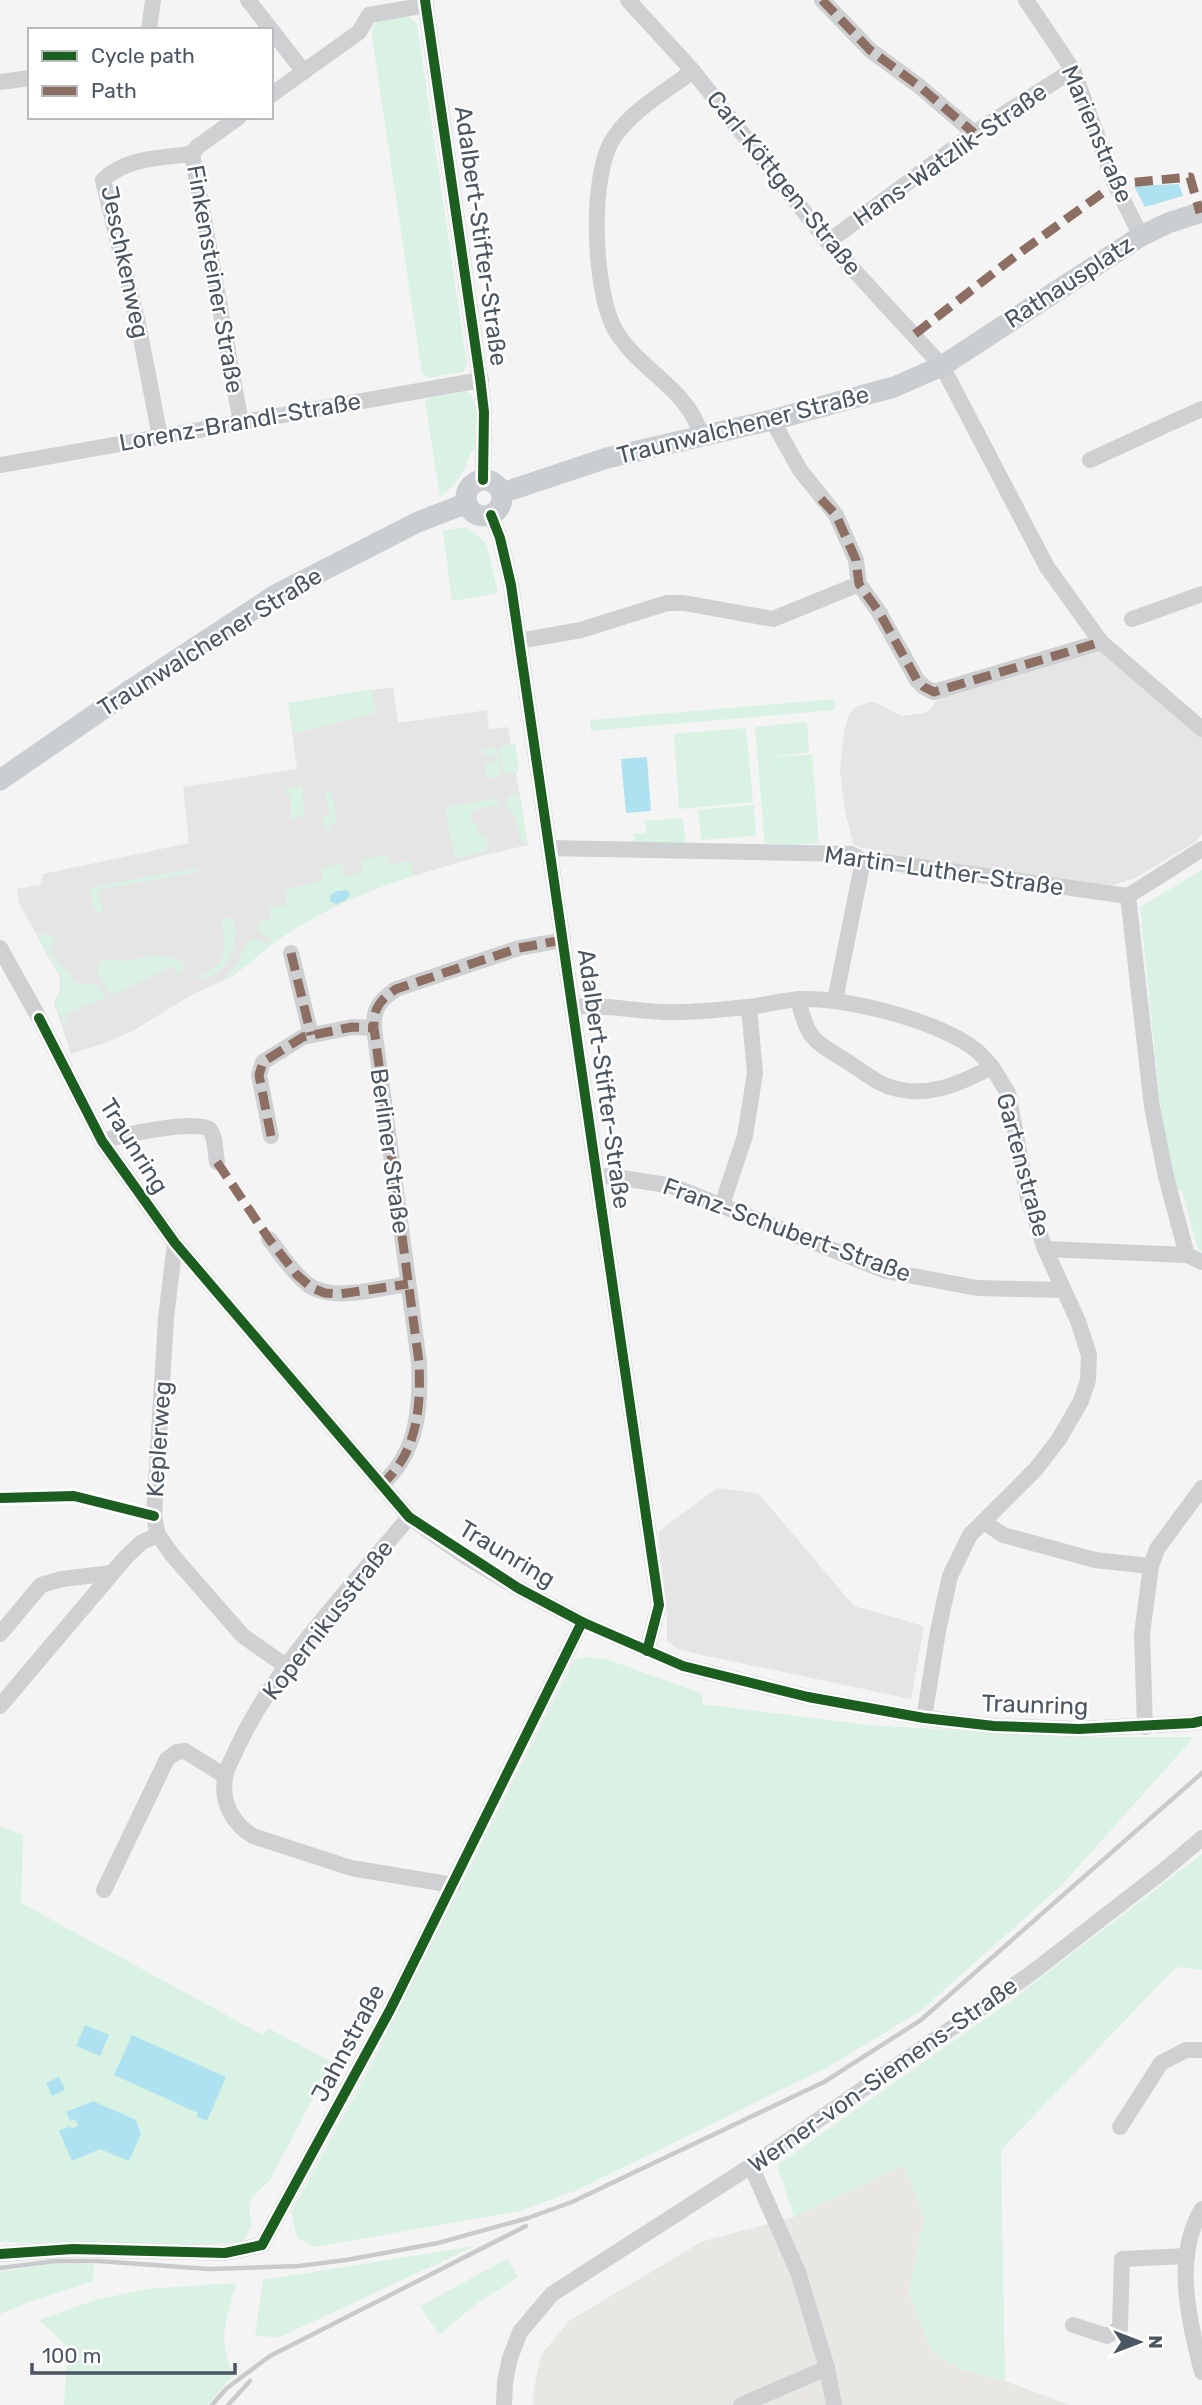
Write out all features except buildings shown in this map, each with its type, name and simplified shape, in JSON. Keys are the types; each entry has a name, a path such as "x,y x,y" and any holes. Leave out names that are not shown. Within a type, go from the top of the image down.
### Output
{"main road":[{"name":"Rathausplatz","path":"943,366 1141,236 1168,223 1202,212"},
{"name":"Traunwalchener Straße","path":"502,493 607,458 873,394 943,366"},
{"path":"483,480 495,483 502,493 499,508 491,515 474,513 467,503 469,487 483,480"},
{"name":"Traunwalchener Straße","path":"0,780 278,594 418,522 467,503"}],"street":[{"path":"149,28 153,0"},
{"path":"248,0 270,28"},
{"name":"Carl-Köttgen-Straße","path":"628,0 693,72 828,242 943,366 1047,567 1101,642 1202,729"},
{"path":"822,0 870,50 919,86 974,133"},
{"name":"Marienstraße","path":"1026,0 1073,69 1115,184 1141,236"},
{"path":"273,94 359,32 369,15 425,3"},
{"name":"Adalbert-Stifter-Straße","path":"425,3 481,380 484,412 483,480"},
{"path":"273,32 304,72"},
{"name":"Hans-Watzlik-Straße","path":"828,242 974,133 1073,69"},
{"path":"693,72 647,104 623,125 613,138 601,167 597,248 607,309 615,331 648,370 679,396 691,411 701,435"},
{"path":"0,82 28,78"},
{"name":"Finkensteiner Straße","path":"236,119 197,147 192,154 241,423"},
{"name":"Jeschkenweg","path":"160,437 139,328 103,180 113,170 127,163 192,154"},
{"name":"Lorenz-Brandl-Straße","path":"0,465 481,380"},
{"path":"1090,460 1202,409"},
{"path":"772,420 800,470 836,515 856,560 859,584 917,680 924,687 934,692 1101,642"},
{"name":"Adalbert-Stifter-Straße","path":"491,515 505,556 519,640 659,1605 647,1651"},
{"path":"519,640 581,630 667,603 684,603 773,619 859,584"},
{"path":"1132,620 1202,594"},
{"name":"Martin-Luther-Straße","path":"549,848 851,854 863,861 1128,896"},
{"path":"1195,1258 1167,1177 1152,1107 1128,896 1202,849"},
{"path":"835,1000 863,861"},
{"name":"Berliner Straße","path":"381,1485 392,1476 402,1461 413,1435 419,1411 419,1362 373,1016 383,998 397,989 519,948 563,940"},
{"name":"Traunring","path":"0,948 102,1141 174,1243 409,1517 517,1588 582,1622 683,1666 808,1697 994,1727 1079,1730 1199,1723"},
{"path":"292,953 311,1035"},
{"name":"Gartenstraße","path":"797,999 804,1027 814,1042 888,1087 914,1092 944,1089 992,1067"},
{"name":"Gartenstraße","path":"573,1007 590,1005 677,1013 749,1007 797,999 835,1000 899,1015 948,1034 968,1044 992,1067 1008,1093 1028,1198 1045,1249 1195,1258"},
{"path":"722,1205 745,1136 755,1073 749,1007"},
{"path":"271,1136 259,1075 264,1062 303,1037 352,1027 374,1028"},
{"path":"102,1141 198,1125 211,1131 216,1162"},
{"name":"Franz-Schubert-Straße","path":"597,1177 611,1176 672,1186 886,1271 977,1288 1062,1290"},
{"path":"269,1239 297,1275 318,1291 340,1294 408,1284"},
{"name":"Keplerweg","path":"158,1535 154,1516 166,1318 174,1243"},
{"path":"924,1717 950,1576 970,1535 1004,1498 1036,1469 1059,1439 1081,1401 1088,1380 1089,1355 1045,1249"},
{"path":"1145,1727 1142,1634 1151,1566 1157,1549 1202,1488"},
{"name":"Kopernikusstraße","path":"409,1517 286,1666 251,1718 225,1776 226,1803 231,1818 240,1829 253,1836 351,1867 453,1885"},
{"path":"984,1522 1003,1535 1082,1556 1151,1566"},
{"path":"0,1706 112,1573 142,1542 158,1535 243,1636 286,1666"},
{"path":"0,1634 41,1586 62,1579 112,1573"},
{"name":"Jahnstraße","path":"0,2254 73,2249 225,2253 262,2245 367,2054 582,1622"},
{"path":"104,1890 167,1759 177,1752 185,1752 225,1776"},
{"name":"Werner-von-Siemens-Straße","path":"505,2405 505,2382 510,2358 520,2332 552,2294 751,2166 1029,1975 1202,1838"},
{"path":"1120,2127 1161,2063 1186,2050 1202,2050"},
{"path":"751,2166 798,2272 827,2368 834,2405"},
{"path":"1202,2209 1191,2234 1186,2256 1187,2296 1202,2372"},
{"path":"1073,2325 1107,2336 1119,2328 1122,2259 1186,2256"},
{"path":"741,2405 827,2368"}],"shaded area":[{"path":"1101,642 1202,729 1202,834 1194,843 1135,878 1107,887 890,854 858,847 853,843 845,811 840,771 844,732 849,714 856,707 870,702 901,716 926,713 942,695"},
{"path":"393,687 398,723 487,710 489,729 508,727 528,845 473,858 387,884 321,912 276,941 233,976 193,994 131,1032 71,1054 54,1003 60,989 60,978 19,903 17,889 40,885 43,874 189,843 183,787 297,769 288,703"},
{"path":"717,1488 758,1493 854,1606 924,1626 911,1699 679,1650 667,1640 667,1608 658,1532"},
{"path":"904,2164 924,2216 909,2293 961,2369 1005,2381 1070,2405 533,2405 541,2355 569,2321 703,2241 794,2217"}],"green space":[{"path":"408,16 417,24 467,365 463,372 428,378 422,373 371,30 376,21"},
{"path":"466,391 472,395 476,412 475,450 471,451 456,482 440,497 425,401"},
{"path":"467,527 486,543 498,593 452,601 443,531"},
{"path":"371,689 376,713 293,734 288,703"},
{"path":"834,699 835,710 591,731 590,720"},
{"path":"807,722 809,752 764,758 812,754 819,843 765,847 755,727"},
{"path":"746,728 753,802 679,809 674,734"},
{"path":"515,744 519,771 504,774 499,747"},
{"path":"496,747 501,776 487,779 484,764 496,762 495,755 483,756 481,750"},
{"path":"302,786 304,816 291,819 290,795 286,795 285,789"},
{"path":"331,791 337,823 331,824 332,830 326,831 322,816 330,814 326,792"},
{"path":"520,794 527,841 521,844 515,816 506,807 508,796"},
{"path":"498,798 499,805 470,812 472,823 476,822 478,836 486,835 488,850 455,859 445,808"},
{"path":"754,805 756,836 701,840 698,810"},
{"path":"683,818 686,846 634,845 634,834 646,833 645,821"},
{"path":"387,855 389,864 410,861 414,876 361,895 311,919 222,981 239,962 246,943 253,939 268,943 271,938 259,933 258,922 271,920 269,908 287,905 285,889 323,881 321,868 342,864 346,877 363,873 361,860"},
{"path":"197,868 198,872 98,890 102,912 98,912 92,903 92,887"},
{"path":"1202,870 1202,1252 1198,1249 1182,1190 1176,1191 1163,1132 1140,907"},
{"path":"233,918 235,940 229,960 215,974 192,978 212,970 218,964 224,949 221,919"},
{"path":"37,934 53,936 50,948 58,964 71,973 73,981 81,984 96,983 107,997 65,1014 68,1024 64,1025 55,1003 61,989 61,978"},
{"path":"155,956 176,958 185,964 181,973 177,973 173,966 112,995 98,975 98,963 104,960 124,961"},
{"path":"587,1657 609,1660 703,1694 702,1704 868,1725 1067,1737 1194,1737 1061,1886 919,2012 828,2067 577,2190 520,2211 314,2247 297,2238 291,2212 370,2067 574,1660"},
{"path":"0,1826 23,1835 21,1903 263,2035 268,2028 332,2062 270,2180 252,2197 249,2209 252,2225 244,2241 217,2244 84,2245 0,2242"},
{"path":"1202,1854 1202,1970 1176,1967 1001,2150 1005,2381 961,2369 932,2352 909,2293 924,2216 904,2165 794,2217 777,2165 1008,2003"},
{"path":"475,2246 280,2337 255,2336 263,2280"},
{"path":"507,2259 518,2277 476,2304 439,2335 420,2306"},
{"path":"54,2263 94,2264 93,2281 0,2314 0,2272"},
{"path":"236,2283 224,2340 234,2375 207,2405 64,2405 68,2347 39,2320 95,2300 146,2289"}],"water":[{"path":"1179,184 1183,196 1145,207 1134,186"},
{"path":"647,757 651,811 626,813 621,759"},
{"path":"347,890 350,895 346,900 336,904 330,901 331,894"},
{"path":"85,2025 109,2035 100,2056 76,2046"},
{"path":"132,2035 226,2077 207,2121 197,2117 198,2113 114,2075"},
{"path":"59,2077 65,2090 52,2096 46,2083"},
{"path":"93,2101 136,2120 141,2134 129,2161 100,2149 72,2161 59,2131 78,2126 75,2119 70,2121 66,2112"}],"railway":[{"path":"0,2268 55,2261 98,2261 209,2269 299,2266 438,2243 528,2218 572,2202 824,2082 921,2020 1202,1773"},
{"path":"212,2405 227,2388 270,2356 526,2226"},
{"path":"228,2405 250,2381"}],"marked path":[{"path":"822,0 870,50 919,86 974,133"},
{"path":"915,334 1018,254 1115,184 1190,177 1200,213"},
{"path":"821,499 836,515 856,560 859,584 879,612 917,680 924,687 934,692 1101,642"},
{"path":"381,1485 403,1459 415,1428 419,1362 374,1028 376,1010 396,989 519,948 563,940"},
{"path":"291,953 311,1035"},
{"path":"271,1136 259,1075 263,1062 303,1037 352,1027 374,1028"},
{"path":"217,1162 269,1239 297,1275 312,1288 325,1293 340,1294 408,1284"}],"cycle path":[{"path":"425,0 480,378 484,412 483,480"},
{"path":"491,515 500,538 511,585 659,1605 647,1651"},
{"path":"39,1018 102,1141 175,1243 409,1517 518,1588 582,1622 683,1666 808,1697 924,1718 994,1726 1079,1729 1202,1721"},
{"path":"0,1498 74,1496 154,1516"},
{"path":"0,2254 73,2249 225,2253 262,2245 390,2010 582,1622"}]}
